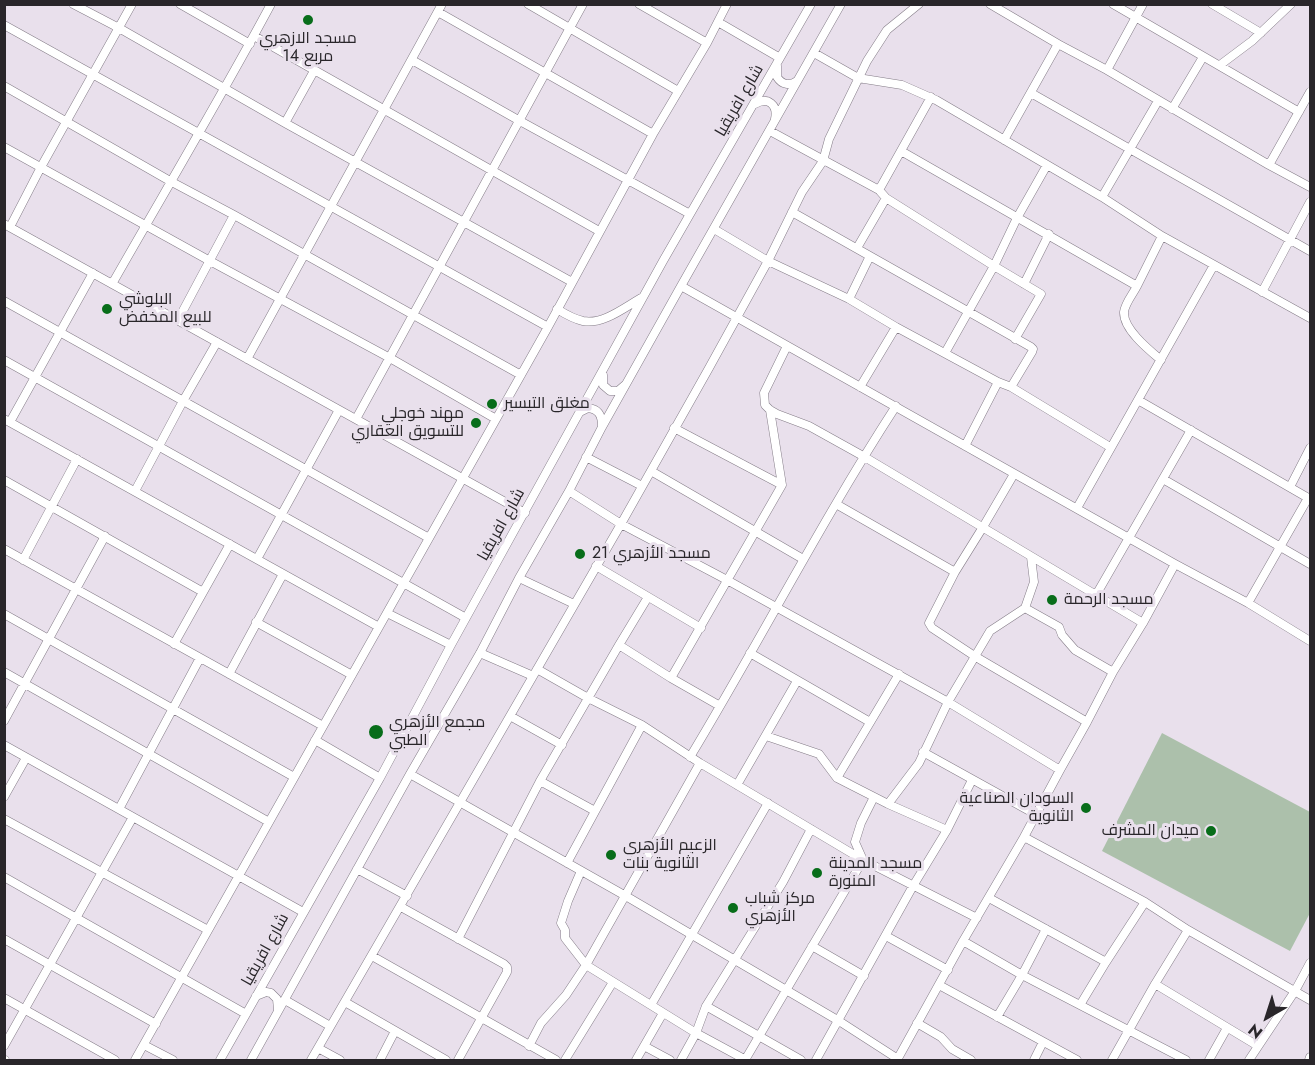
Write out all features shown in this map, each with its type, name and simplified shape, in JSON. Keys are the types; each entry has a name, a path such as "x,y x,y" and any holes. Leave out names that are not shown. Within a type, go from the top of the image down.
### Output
{"street":[{"path":"73,4 572,282"},
{"path":"132,4 7,226 525,513"},
{"path":"180,4 314,71 599,231"},
{"path":"112,284 225,89 271,4"},
{"path":"528,4 678,91"},
{"path":"356,419 583,4"},
{"path":"639,4 707,43"},
{"path":"135,1060 548,327 599,231 727,4"},
{"name":"شارع افريقيا","path":"220,1060 380,778 644,296 811,4"},
{"path":"251,1060 480,653 602,427 842,4"},
{"path":"311,1060 621,524 768,261 802,192 822,161 829,139 867,61 882,37 919,4"},
{"path":"990,4 1311,187"},
{"path":"1113,4 1299,112"},
{"path":"1107,70 1143,4"},
{"path":"1212,4 1261,33"},
{"path":"1220,66 1261,33 1291,4"},
{"path":"247,359 440,8 545,73 653,134"},
{"path":"718,22 779,60 776,74 782,83 793,84 801,76"},
{"path":"4,25 548,327"},
{"path":"1004,140 1059,44"},
{"path":"814,53 858,78 902,86 932,97 1102,197 1162,236 1311,318"},
{"path":"1172,109 1203,57"},
{"path":"412,60 690,214"},
{"path":"285,123 314,71"},
{"path":"4,86 520,375"},
{"path":"1269,165 1311,92"},
{"path":"1031,93 1311,251"},
{"path":"879,190 932,97"},
{"path":"752,107 762,100 773,105 776,112 772,128"},
{"path":"1102,197 1158,101"},
{"path":"772,128 822,161 879,190 886,198 1041,294 1015,339"},
{"path":"4,147 390,358 496,419"},
{"path":"901,151 1137,286"},
{"path":"945,352 994,266 1017,218 1047,165"},
{"path":"857,248 886,198"},
{"path":"1262,292 1311,202"},
{"path":"792,212 1033,349 1011,387"},
{"path":"178,320 234,215"},
{"path":"714,229 768,261 849,300 1011,387 1110,447"},
{"path":"1024,284 1049,234"},
{"path":"1161,360 1137,337 1125,321 1125,309 1162,236"},
{"path":"849,300 870,256"},
{"path":"1077,508 1214,265"},
{"path":"93,273 7,420 379,627"},
{"path":"681,286 1311,640"},
{"path":"557,309 579,320 593,322 609,316 644,296"},
{"path":"4,301 429,538"},
{"path":"860,387 896,327"},
{"path":"135,491 217,342"},
{"path":"787,346 764,393 765,405 770,410 809,426 863,456 1143,623"},
{"path":"4,360 466,618"},
{"path":"603,371 602,382 607,390 618,391 627,383"},
{"path":"965,446 998,382"},
{"path":"1138,400 1309,498 1248,603"},
{"path":"690,757 863,456 896,406"},
{"path":"580,412 588,408 596,410 601,417 602,427"},
{"path":"257,559 339,410"},
{"path":"671,678 782,485 770,410"},
{"path":"674,428 782,485"},
{"path":"1096,595 1191,430"},
{"path":"1290,487 1311,448"},
{"path":"586,457 642,486"},
{"path":"23,560 77,459"},
{"path":"651,471 803,559"},
{"path":"1014,474 955,572 929,623 932,628 976,657 1087,722"},
{"path":"1162,479 1311,564"},
{"path":"4,480 203,592"},
{"path":"570,490 621,524 899,674 1059,770"},
{"path":"837,504 955,572"},
{"path":"4,720 105,536"},
{"path":"174,644 230,544"},
{"path":"4,549 323,726"},
{"path":"888,804 919,763 948,702 990,631 1025,608 1034,582 1031,557"},
{"path":"410,774 692,934 838,1021 898,1060 1175,564"},
{"path":"596,566 701,628"},
{"path":"229,674 283,574"},
{"path":"519,578 574,604"},
{"path":"458,939 540,781 648,597"},
{"path":"1025,608 1059,627 1062,635 1075,650 1113,672"},
{"path":"387,613 451,645"},
{"path":"4,614 294,777"},
{"path":"256,622 352,675"},
{"path":"619,645 720,706"},
{"path":"480,653 535,673 642,725 690,757 863,860 977,918"},
{"path":"750,653 870,722"},
{"path":"118,809 150,754 200,658"},
{"path":"4,672 269,822"},
{"path":"837,778 899,674"},
{"path":"737,785 797,681"},
{"path":"510,716 562,745"},
{"path":"567,863 642,725"},
{"path":"766,736 819,754 837,778 947,830"},
{"path":"315,740 380,778"},
{"path":"4,746 303,912"},
{"path":"923,753 1035,814"},
{"path":"4,797 26,758"},
{"path":"529,1046 541,1023 566,995 586,964 700,763"},
{"path":"816,1060 947,830 972,780"},
{"path":"540,781 595,812"},
{"path":"863,860 855,842 861,823 874,797"},
{"path":"651,1005 768,803"},
{"path":"4,1046 133,817"},
{"path":"5,821 208,930"},
{"path":"681,1060 696,1033 706,1006 783,882 811,830"},
{"path":"1024,837 1145,902 1188,930 1311,999"},
{"path":"581,871 561,923 565,930 565,938 586,964 696,1033 745,1060 863,860"},
{"path":"357,869 407,896"},
{"path":"4,877 246,1014"},
{"path":"989,898 1106,962"},
{"path":"1080,1005 1145,902"},
{"path":"401,907 507,967 507,972 458,1060"},
{"path":"997,1017 1046,929"},
{"path":"1112,1060 1188,930"},
{"path":"886,936 948,970"},
{"path":"4,939 156,1024"},
{"path":"963,940 1022,975 1175,1058 1186,1060"},
{"path":"812,946 864,976"},
{"path":"372,956 556,1060"},
{"path":"1249,1060 1311,963"},
{"path":"565,1060 613,982"},
{"path":"1155,984 1258,1046"},
{"path":"939,985 1077,1060"},
{"path":"256,996 263,992 272,993 277,999 278,1011"},
{"path":"4,999 115,1060"},
{"path":"285,1000 330,1026"},
{"path":"345,1002 446,1060"},
{"path":"706,1006 801,1060"},
{"path":"636,1060 663,1012"},
{"path":"917,1023 941,1037 952,1049 971,1060"},
{"path":"1209,1060 1227,1028"},
{"path":"380,1060 396,1031"},
{"path":"1034,1060 1044,1042"},
{"path":"144,1045 173,1060"},
{"path":"644,1046 670,1060"},
{"path":"318,1048 340,1060"}],"green space":[{"name":"ميدان المشرف","path":"1162,733 1310,812 1310,913 1290,951 1102,851"}],"place":[{"name":"مسجد الازهري مربع 14","path":"308,20"},
{"name":"البلوشي للبيع المخفض","path":"107,309"},
{"name":"مغلق التيسير","path":"492,404"},
{"name":"مهند خوجلي للتسويق العقاري","path":"476,423"},
{"name":"مسجد الأزهري 21","path":"580,554"},
{"name":"مسجد الرحمة","path":"1052,600"},
{"name":"مجمع الأزهري الطبي","path":"376,732"},
{"name":"السودان الصناعية الثانوية","path":"1086,808"},
{"name":"ميدان المشرف","path":"1211,831"},
{"name":"الزعيم الأزهري الثانوية بنات","path":"611,855"},
{"name":"مسجد المدينة المنورة","path":"817,873"},
{"name":"مركز شباب الأزهري","path":"733,908"}]}
